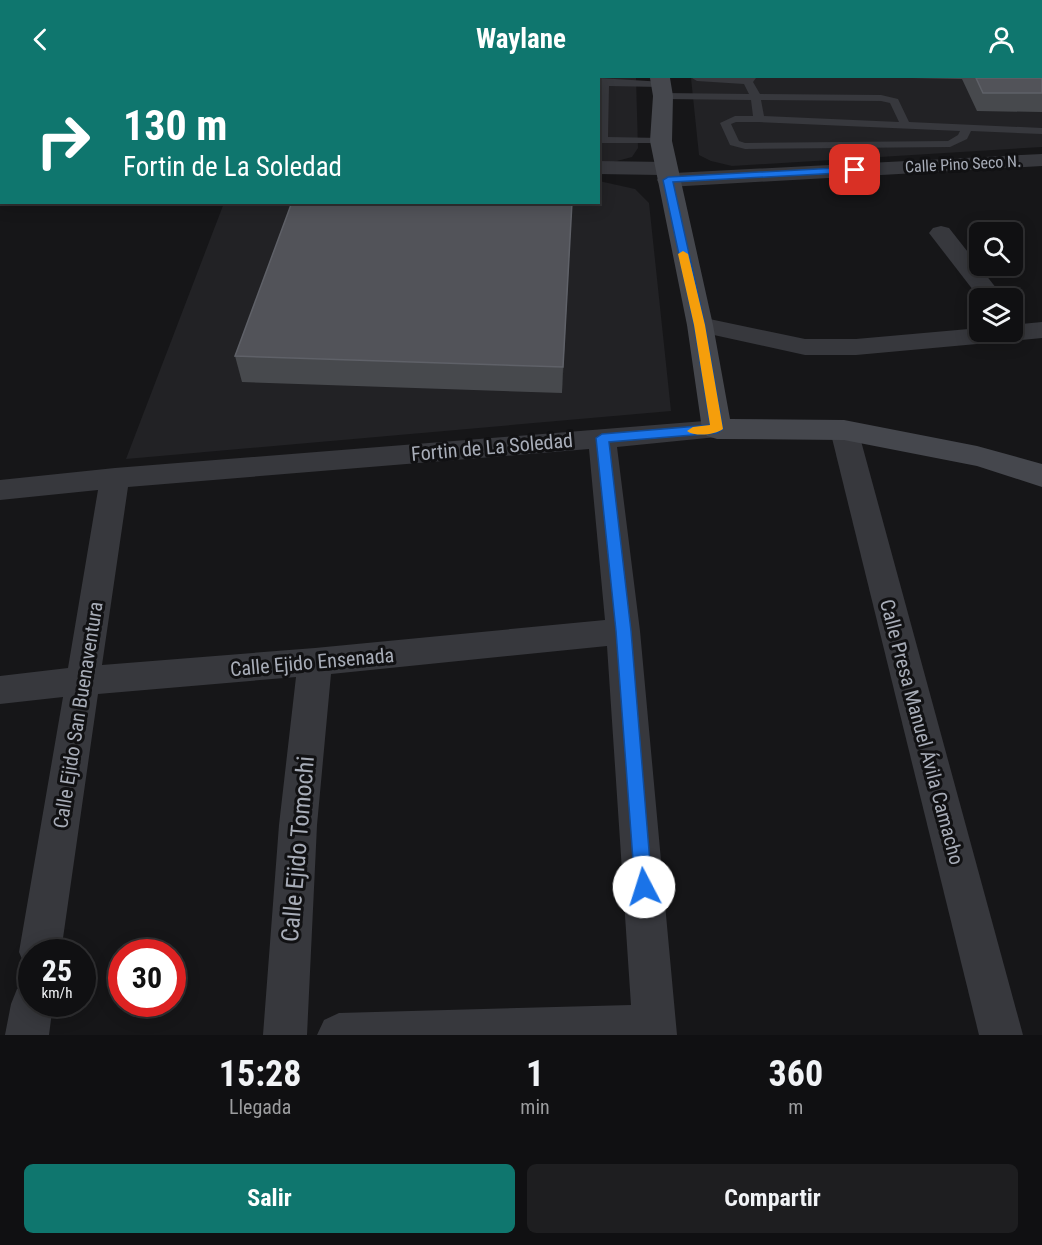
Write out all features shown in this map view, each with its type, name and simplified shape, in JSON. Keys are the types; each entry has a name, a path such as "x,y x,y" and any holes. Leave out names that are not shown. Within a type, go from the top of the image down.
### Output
{"street":[{"path":"661,86 661,141 700,325 717,429"},
{"name":"Calle Pino Seco N.","path":"600,167 667,174 1042,160"},
{"path":"941,234 984,288"},
{"path":"700,325 805,347 856,347 1025,329"},
{"name":"Fortin de La Soledad","path":"0,490 115,478 717,429 844,429 1034,469"},
{"name":"Calle Presa Manuel Ávila Camacho","path":"844,429 1001,1035"},
{"path":"339,1035 655,1031 623,631 602,438"},
{"name":"Calle Ejido San Buenaventura","path":"42,939 115,478"},
{"name":"Calle Ejido Ensenada","path":"0,690 315,662 623,631"},
{"name":"Calle Ejido Tomochi","path":"285,1035 298,825 315,662"},
{"path":"27,1035 30,1017"}],"lane":[{"path":"697,78 748,79 755,95 759,118"},
{"path":"661,141 600,140 604,81 755,95 889,99 894,101 905,124"},
{"path":"966,129 963,137 950,144 742,146 734,142 725,123 735,119 759,118 1042,131"}],"shaded area":[{"path":"600,78 636,78 638,148 632,157 613,162 600,161"},
{"path":"691,78 1042,78 1042,147 732,166 711,161 699,155"},
{"path":"600,181 635,189 649,203 671,411 126,459 224,204 600,204"}],"building":[{"path":"976,78 1042,78 1042,93 983,93"},
{"path":"291,204 572,204 563,367 235,356"}],"slow traffic":[{"path":"683,254 700,325 717,429 693,431"}],"route":[{"path":"644,887 623,631 602,438 717,429 700,325 668,180 855,170"}]}
